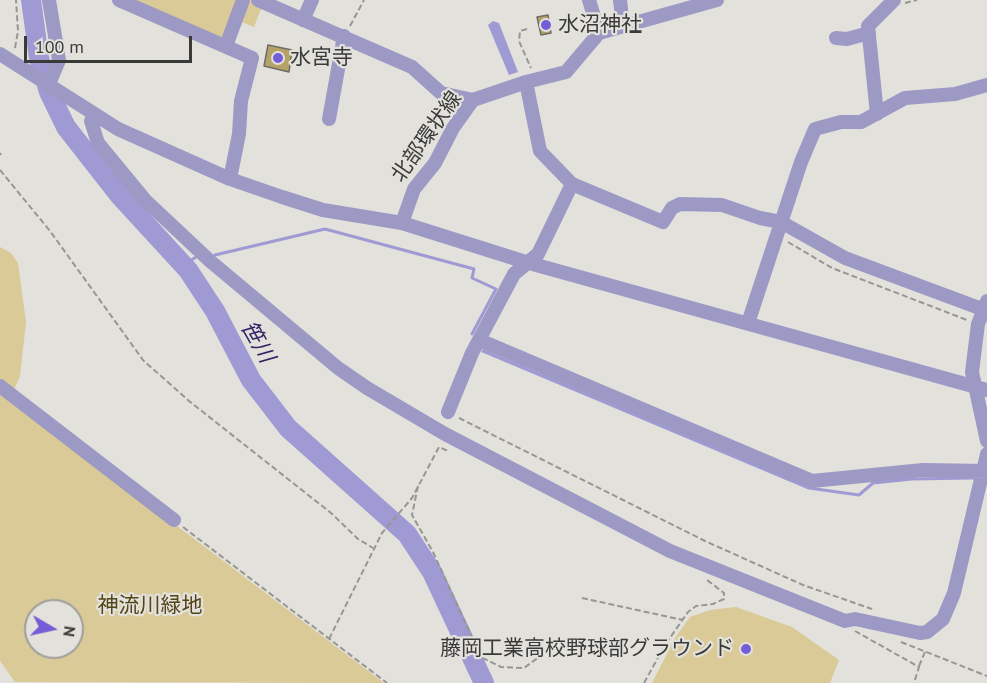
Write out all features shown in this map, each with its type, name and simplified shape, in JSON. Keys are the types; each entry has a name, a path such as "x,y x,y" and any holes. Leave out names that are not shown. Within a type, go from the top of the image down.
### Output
{"street":[{"path":"48,0 59,60 49,84"},
{"path":"119,0 252,58 241,100 239,134 230,179"},
{"path":"226,46 243,0"},
{"path":"258,0 412,67 441,93 473,100"},
{"path":"303,20 312,0"},
{"path":"589,0 599,33 693,4 717,0"},
{"path":"620,0 623,26"},
{"path":"877,114 868,26 894,0"},
{"name":"北部環状線","path":"402,223 414,189 435,163 453,128 473,100 526,82 566,72 599,33"},
{"path":"836,38 847,39 869,33"},
{"path":"329,119 344,36"},
{"path":"8,56 118,129 230,179 323,210 402,223 529,263 980,388"},
{"path":"526,82 540,151 572,184 663,222 672,208 680,204 723,205 781,222 845,258 984,305 973,352 987,441"},
{"path":"748,323 815,129 841,122 861,122 905,98 955,94 987,84"},
{"path":"94,114 91,121 98,142 145,200 210,261 338,368 367,388 445,434 670,551 845,621 855,619 920,633 930,630 942,618 954,593 986,471 987,454"},
{"path":"448,412 463,372 513,274 538,254 572,184"},
{"path":"479,340 812,481 923,470 986,471"},
{"path":"0,386 174,520"}],"path":[{"path":"8,56 18,32 16,0"},
{"path":"344,36 364,0"},
{"path":"525,57 519,41 520,31 527,29"},
{"path":"0,170 50,231 143,360 189,401 331,513 358,539 373,548"},
{"path":"448,412 705,541 803,585 877,611"},
{"path":"329,639 373,548 382,533 404,510 438,447 456,454"},
{"path":"419,480 412,515 433,552 482,657 501,667 525,668 539,657"},
{"path":"174,520 387,683"},
{"path":"644,683 683,620 696,606 713,604 723,599 724,593 720,588 703,577"},
{"path":"582,598 683,620"},
{"path":"845,621 857,634 919,667"},
{"path":"899,642 987,676"},
{"path":"914,683 925,652"}],"green space":[{"path":"131,0 240,0 223,38"},
{"path":"249,0 262,6 254,27 239,21"},
{"name":"神流川緑地","path":"0,247 11,253 18,263 26,322 20,376 10,399 384,683 15,682 0,661"},
{"name":"藤岡工業高校野球部グラウンド","path":"736,607 792,627 839,660 830,683 652,683 675,638 690,617 710,610"}],"shaded area":[{"path":"493,21 499,23 518,72 509,75 488,25"}],"building":[{"name":"水沼神社","path":"548,15 551,33 541,35 537,17"},
{"name":"水宮寺","path":"268,45 292,50 289,72 264,66"}],"waterway":[{"name":"笹川","path":"31,0 39,58 49,92 66,127 120,196 188,270 215,311 251,380 288,428 407,534 432,572 484,683"},
{"path":"215,255 325,229 474,269 472,278 496,289 472,334"},
{"path":"184,265 196,257"},
{"path":"483,351 809,488 859,495 873,483 912,479 974,478"}],"place":[{"name":"水沼神社","path":"546,25"},
{"name":"水宮寺","path":"278,58"},
{"name":"藤岡工業高校野球部グラウンド","path":"746,649"}]}
